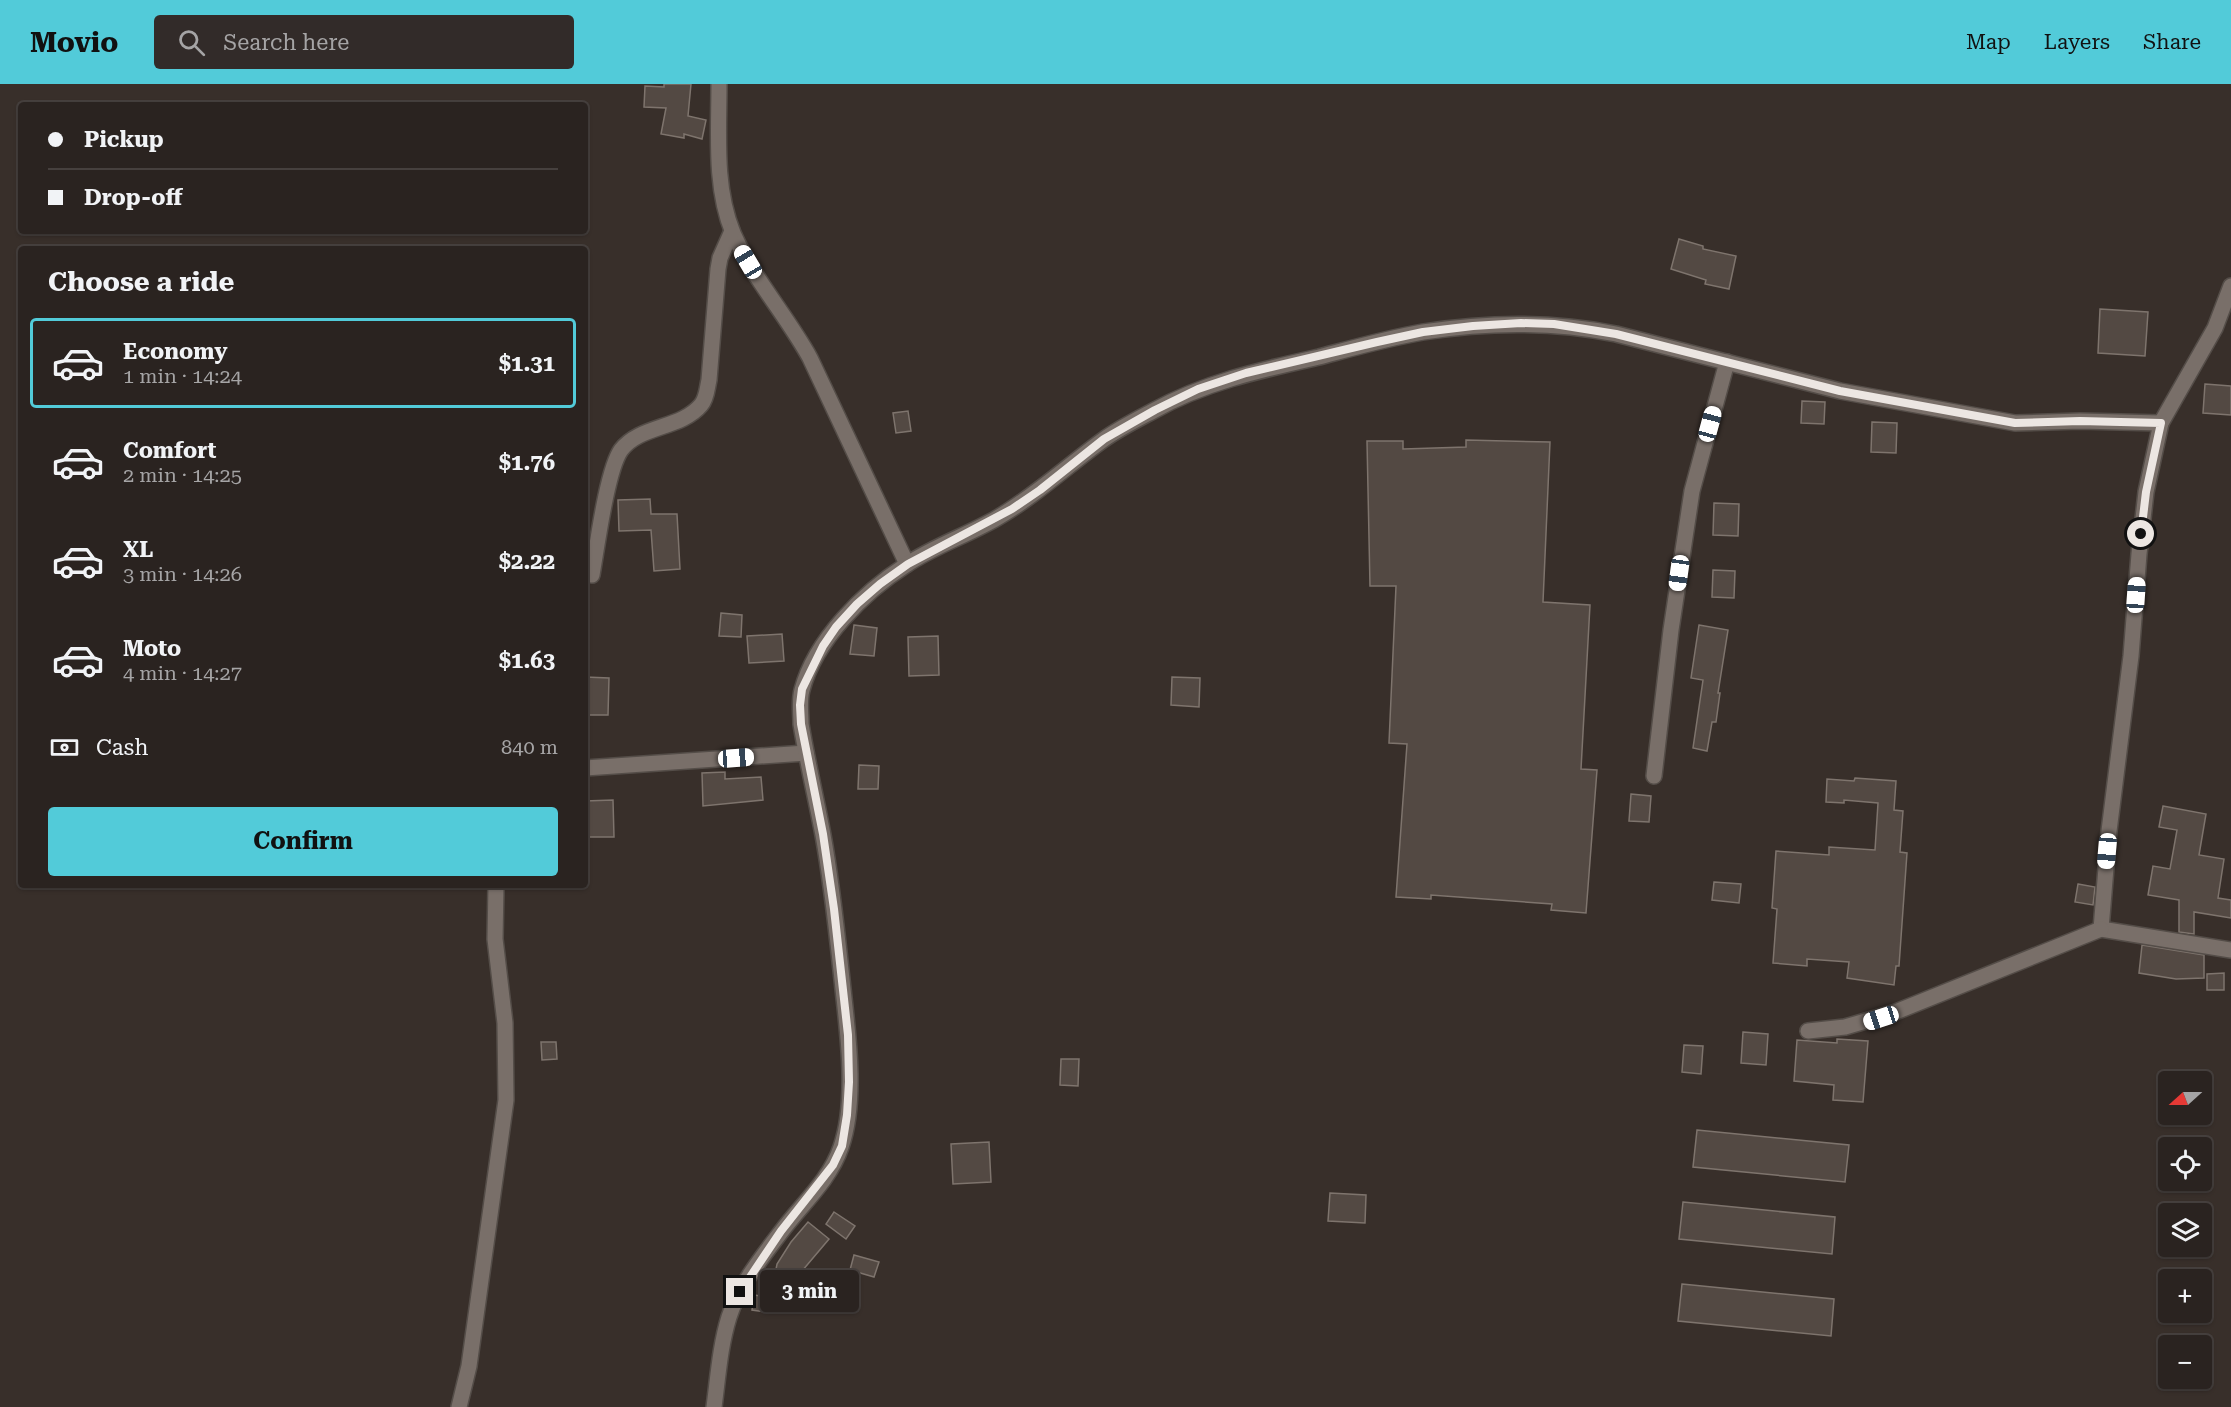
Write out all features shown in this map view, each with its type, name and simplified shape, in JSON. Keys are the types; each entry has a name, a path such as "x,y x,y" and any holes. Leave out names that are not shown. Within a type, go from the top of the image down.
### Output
{"street":[{"path":"719,84 719,171 732,231 756,274 796,332 810,358 908,564"},
{"path":"592,575 610,479 620,452 633,439 688,415 701,405 705,397 709,380 718,269 720,258 732,231"},
{"path":"2101,928 2109,831 2131,656 2146,492 2161,423 2215,328 2231,286"},
{"path":"714,1407 721,1348 729,1316 736,1300 757,1264 833,1165 842,1146 847,1115 848,1035 823,834 806,753 800,705 802,689 813,664 836,627 857,604 908,564 1012,509 1040,490 1104,439 1198,389 1246,373 1423,332 1521,323 1586,328 1840,391 2015,423 2080,421 2161,423"},
{"path":"1654,776 1692,491 1727,362"},
{"path":"588,768 806,753"},
{"path":"459,1407 469,1366 506,1100 505,1023 495,939 496,888"},
{"path":"1808,1031 1845,1027 1893,1013 2101,928 2231,950"}],"building":[{"path":"664,84 691,84 688,116 706,120 702,139 684,134 684,138 661,134 666,108 644,107 645,86 664,87"},
{"path":"1679,239 1703,246 1703,249 1736,256 1729,289 1705,284 1706,280 1671,269"},
{"path":"2100,309 2148,312 2145,356 2098,353"},
{"path":"2205,384 2231,386 2231,415 2203,413"},
{"path":"1802,401 1825,402 1824,424 1801,423"},
{"path":"908,411 911,431 896,433 893,413"},
{"path":"1872,422 1897,423 1896,453 1871,452"},
{"path":"1466,440 1550,442 1543,602 1590,605 1581,769 1597,770 1586,913 1551,910 1552,904 1431,895 1431,899 1396,897 1407,744 1389,743 1396,586 1370,586 1367,441 1403,441 1403,449 1466,447"},
{"path":"650,499 651,514 677,514 680,569 654,571 651,530 619,531 618,500"},
{"path":"1714,503 1739,504 1738,536 1713,535"},
{"path":"1713,570 1735,571 1734,598 1712,597"},
{"path":"721,613 742,615 741,637 719,636"},
{"path":"854,625 877,628 874,656 850,654"},
{"path":"1699,625 1728,630 1716,722 1712,722 1707,751 1693,748 1703,680 1691,678"},
{"path":"782,634 784,661 749,663 747,636"},
{"path":"938,636 939,675 909,676 908,637"},
{"path":"588,677 609,678 608,715 588,715"},
{"path":"1172,677 1200,678 1199,707 1171,705"},
{"path":"859,765 879,766 878,789 858,789"},
{"path":"725,772 725,779 761,777 763,800 703,806 702,773"},
{"path":"1855,778 1896,781 1894,810 1903,811 1900,852 1907,853 1899,966 1896,966 1894,985 1847,978 1849,962 1807,959 1807,966 1773,963 1777,909 1772,908 1776,851 1829,855 1829,847 1875,850 1878,803 1844,800 1844,803 1826,802 1827,779 1854,781"},
{"path":"1631,794 1651,796 1649,822 1629,821"},
{"path":"613,800 614,837 588,837 588,801"},
{"path":"2163,806 2206,814 2199,855 2224,859 2218,898 2231,900 2231,918 2194,912 2194,934 2179,932 2179,900 2148,895 2153,866 2170,869 2177,830 2159,827"},
{"path":"1714,882 1741,884 1739,903 1712,900"},
{"path":"2078,884 2095,887 2093,905 2075,902"},
{"path":"2142,945 2204,955 2204,978 2176,979 2139,973"},
{"path":"2224,973 2224,990 2207,990 2207,974"},
{"path":"1743,1032 1768,1034 1766,1065 1741,1063"},
{"path":"1837,1039 1868,1041 1863,1102 1833,1100 1834,1085 1794,1081 1797,1040 1837,1043"},
{"path":"541,1042 556,1042 557,1059 542,1060"},
{"path":"1684,1045 1703,1046 1701,1074 1682,1072"},
{"path":"1061,1059 1079,1059 1078,1086 1060,1085"},
{"path":"1697,1130 1849,1145 1845,1182 1693,1167"},
{"path":"989,1142 991,1182 953,1184 951,1144"},
{"path":"1330,1193 1366,1195 1365,1223 1328,1221"},
{"path":"1683,1202 1835,1217 1832,1254 1679,1239"},
{"path":"834,1212 855,1226 846,1239 826,1224"},
{"path":"808,1222 829,1239 802,1271 812,1273 808,1296 772,1290 777,1264 791,1242"},
{"path":"854,1255 879,1262 874,1277 850,1270"},
{"path":"1682,1284 1834,1299 1831,1336 1678,1321"},
{"path":"754,1295 775,1298 772,1313 752,1310"}],"route":[{"path":"740,1292 781,1231 833,1165 842,1146 847,1115 848,1035 834,909 823,834 801,724 802,689 813,664 836,627 880,584 908,564 1012,509 1040,490 1104,439 1155,410 1198,389 1246,373 1423,332 1521,323 1586,328 1639,339 1803,383 2015,423 2080,421 2161,423 2146,492 2141,534"}]}
